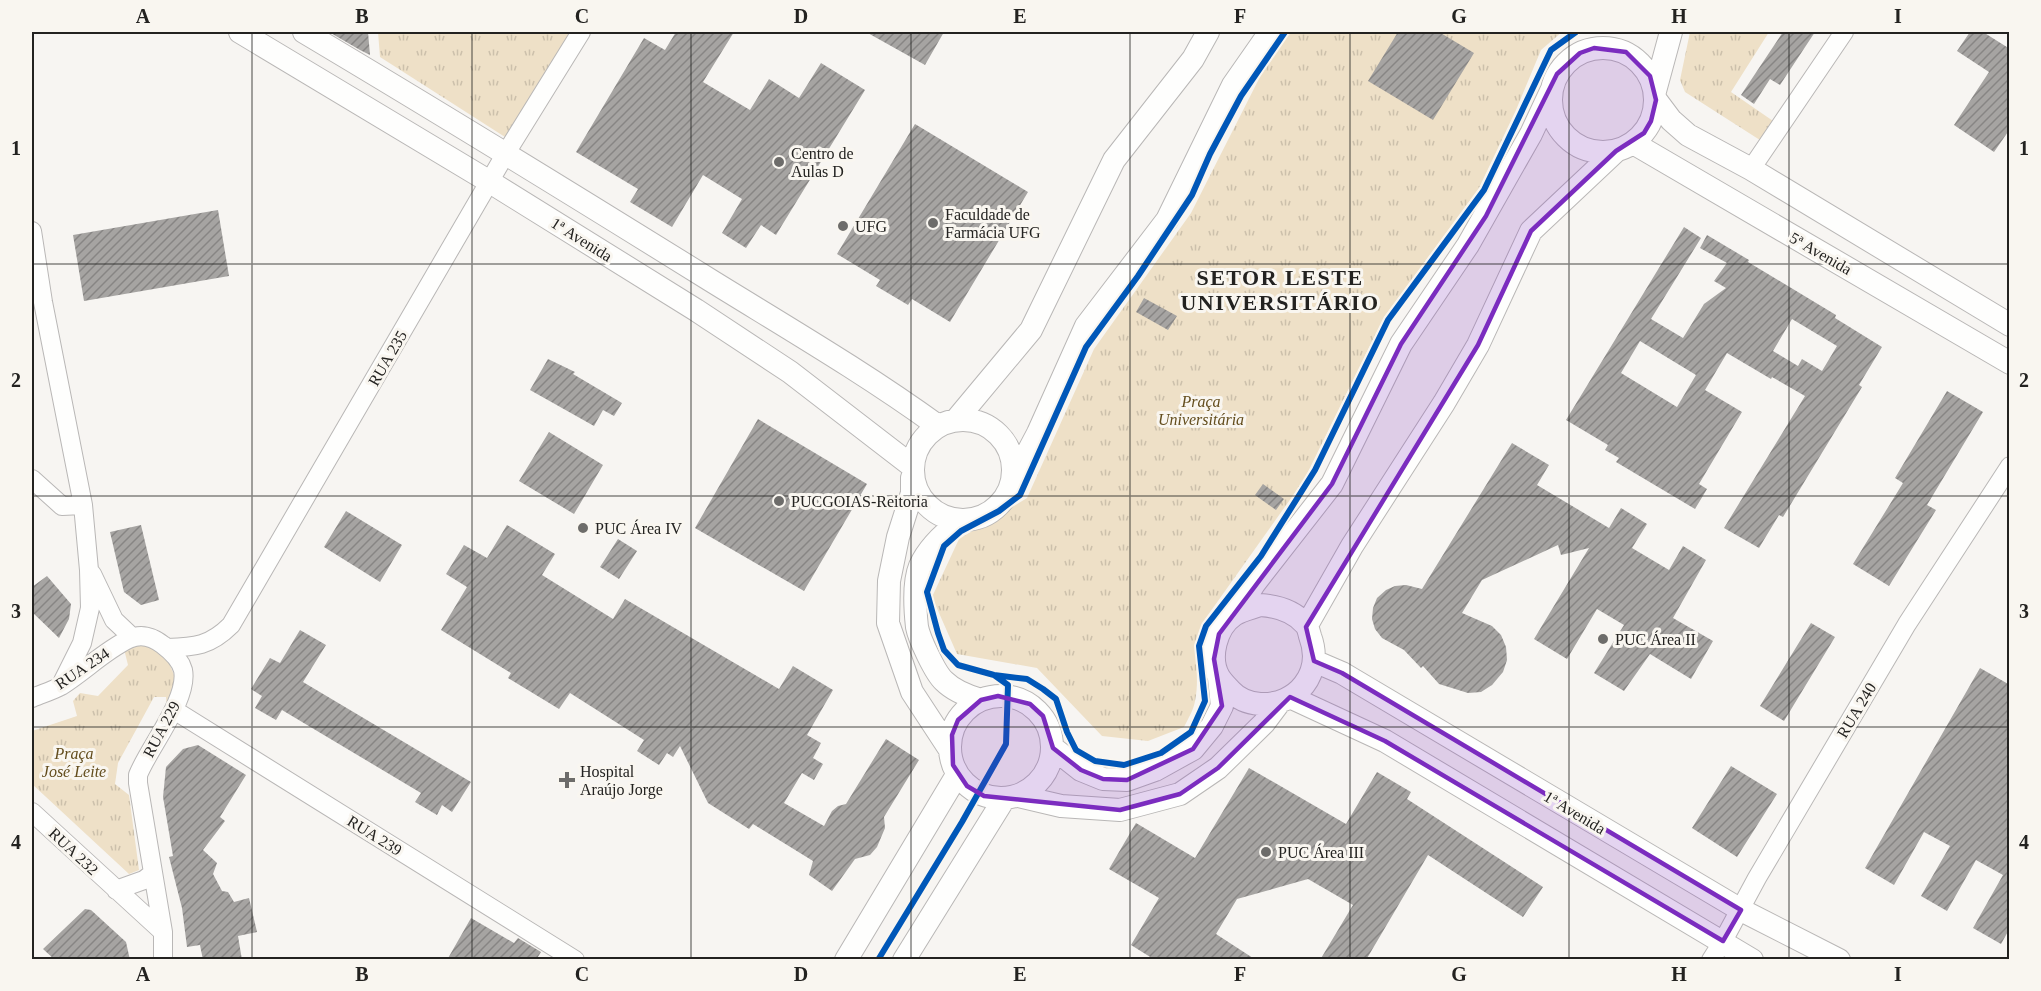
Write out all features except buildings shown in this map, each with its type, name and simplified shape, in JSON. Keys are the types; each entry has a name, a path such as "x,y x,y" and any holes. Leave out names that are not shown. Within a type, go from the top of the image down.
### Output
{"main road":[{"name":"1ª Avenida","path":"240,32 490,182 696,310 790,372 912,466"},
{"name":"1ª Avenida","path":"304,32 506,153 901,399 947,423"},
{"path":"1208,32 1193,59 1114,160 1031,330 947,423 926,436 917,450 912,466 912,493 898,537 889,581 888,623 912,692 950,750 957,775 978,793 994,798 1011,797 1061,806 1120,810 1179,794 1218,768 1285,700 1301,688 1310,676 1314,661 1313,644 1307,626 1288,610 1260,605 1235,614"},
{"path":"912,466 914,483 920,497 930,510 944,517 960,521 976,519 992,512 1004,500 1038,433 1086,326 1167,220 1233,85 1270,32"},
{"path":"1307,626 1352,546 1478,345 1531,231 1625,147 1644,133 1651,121 1671,32"},
{"path":"1053,748 1081,770 1103,779 1127,780 1155,770 1193,749 1212,726 1222,706 1214,659 1215,646 1222,628 1235,614 1254,584 1332,484 1401,344 1468,246 1532,134 1557,74 1573,57 1615,40 1640,62 1650,76 1656,96 1671,120 1688,135 1751,169 2010,325"},
{"path":"1552,89 1551,106 1556,123 1567,138 1581,148 1603,153 1625,147"},
{"name":"5ª Avenida","path":"1625,147 2010,363"},
{"path":"947,423 972,421 988,426 1001,437 1010,451 1013,468 1011,484"},
{"path":"960,521 942,534 920,567 916,584 917,629 938,674 944,681 964,695 981,700"},
{"name":"1ª Avenida","path":"1314,661 1342,673 1741,910 1839,960"},
{"path":"1219,678 1235,696 1252,704 1285,700 1385,741 1717,950 1752,960"},
{"path":"904,960 1011,797 1032,788 1043,777 1051,763 1053,748 1050,731 1042,716 1030,704 1014,697 998,696 981,700 958,720 952,735 950,750"},
{"path":"1402,752 1420,721"},
{"path":"846,960 957,775"}],"street":[{"name":"RUA 235","path":"167,648 206,643 218,638 231,625 506,153 581,32"},
{"path":"1751,169 1844,32"},
{"path":"32,231 43,302 83,505 90,570 90,608 82,643 60,687"},
{"name":"RUA 240","path":"1717,950 1741,910 1756,878 1907,624 2010,466"},
{"path":"32,479 62,506 83,505"},
{"path":"90,570 114,620 132,637 148,636 167,648"},
{"name":"RUA 234","path":"32,698 60,687 111,649 132,637"},
{"name":"RUA 229","path":"163,960 163,932 138,774 174,710 182,686 183,670 175,654 167,648"},
{"name":"RUA 239","path":"174,710 575,960"},
{"name":"RUA 232","path":"32,812 163,932"},
{"path":"116,890 144,880 153,873"}],"highlighted area":[{"path":"1594,48 1626,52 1650,76 1656,100 1651,121 1644,133 1616,151 1531,231 1478,345 1306,627 1314,661 1342,673 1741,910 1723,941 1385,741 1290,697 1218,768 1180,794 1120,810 984,796 967,786 953,765 952,735 958,720 981,700 998,696 1030,704 1043,716 1053,748 1081,770 1103,779 1127,780 1193,749 1222,706 1214,659 1219,634 1332,484 1401,344 1486,216 1557,74 1580,53"}],"green space":[{"path":"378,32 573,32 505,137 380,57"},
{"name":"Praça Universitária","path":"1291,32 1562,32 1541,50 1479,188 1384,317 1304,480 1203,622 1196,651 1197,691 1192,711 1184,727 1148,741 1102,736 1037,668 957,654 932,597 959,539 1027,498 1094,349 1191,213 1269,59"},
{"path":"1690,32 1769,32 1731,92 1776,123 1763,142 1685,92 1680,80"},
{"name":"Praça José Leite","path":"139,641 166,655 176,680 167,708 166,697 154,697 118,763 115,784 129,795 139,870 129,874 32,784 32,731 77,716 73,701 80,693 98,696 128,665 124,649"}],"cycle path":[{"path":"1285,32 1241,96 1210,154 1192,195 1138,276 1086,347 1020,495 999,511 961,531 944,546 927,592 944,650 958,665 994,675 1027,679 1043,689 1056,699 1067,732 1076,750 1095,761 1124,765 1161,753 1191,732 1205,701 1199,646 1206,626 1261,556 1315,470 1388,320 1484,190 1551,50 1576,32"},
{"path":"878,960 962,822 1006,744 1008,685 994,675"}],"place":[{"name":"Centro de Aulas D","path":"779,162"},
{"name":"Faculdade de Farmácia UFG","path":"933,223"},
{"name":"UFG","path":"843,226"},
{"name":"PUCGOIAS-Reitoria","path":"779,501"},
{"name":"PUC Área IV","path":"583,528"},
{"name":"PUC Área II","path":"1603,639"},
{"name":"Hospital Araújo Jorge","path":"567,780"},
{"name":"PUC Área III","path":"1266,852"}],"district":[{"name":"SETOR LESTE UNIVERSITÁRIO","path":"1280,290"}]}
